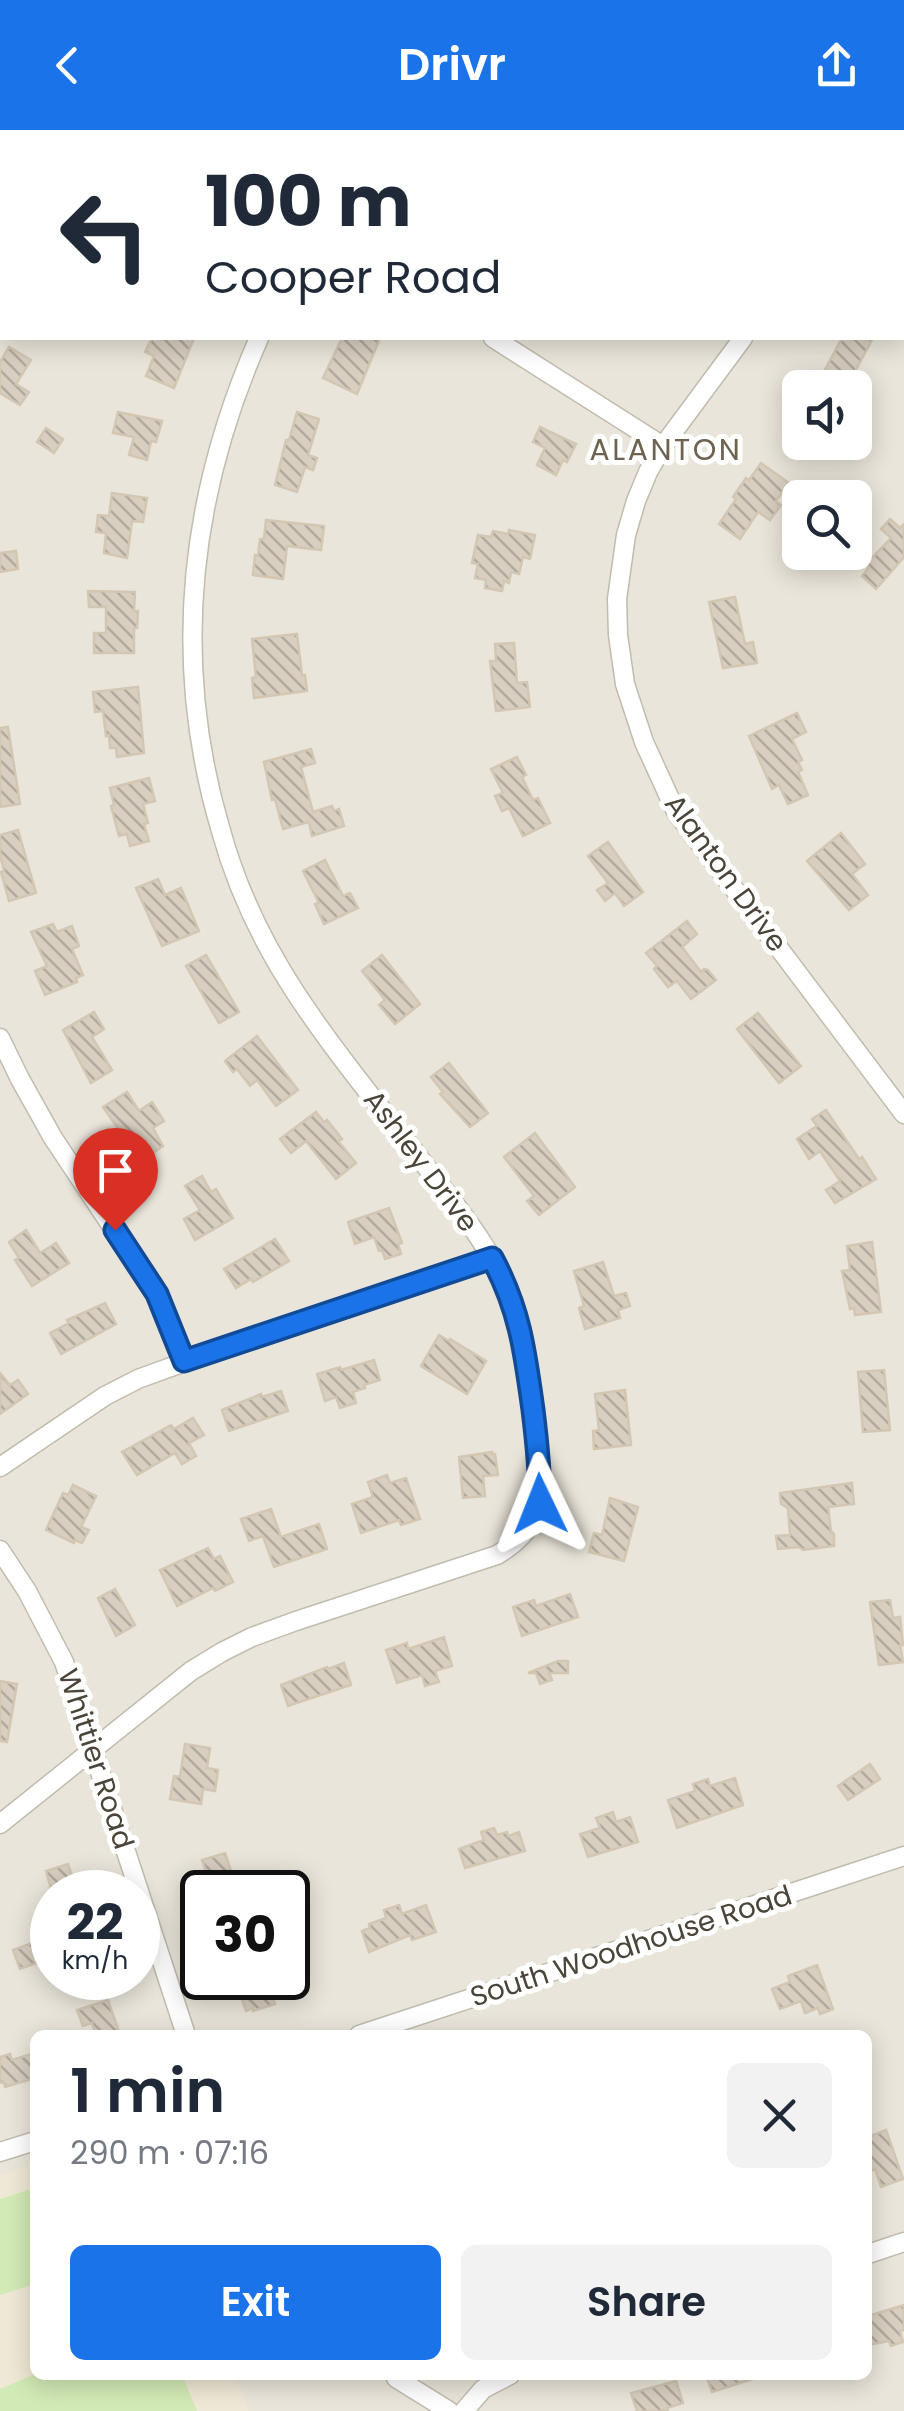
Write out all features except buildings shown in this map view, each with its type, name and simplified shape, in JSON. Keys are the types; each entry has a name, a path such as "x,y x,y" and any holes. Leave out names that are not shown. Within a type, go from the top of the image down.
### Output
{"street":[{"name":"Ashley Drive","path":"0,1824 191,1672 222,1652 296,1621 497,1555 523,1536 540,1504 540,1469 523,1336 514,1305 492,1258 469,1222 295,992 250,910 211,795 197,717 192,650 197,548 216,456 258,340"},
{"path":"496,340 663,446"},
{"name":"Alanton Drive","path":"742,340 663,446 636,501 626,535 617,599 625,684 644,742 676,812 904,1114"},
{"path":"0,1038 52,1138 157,1294 184,1361"},
{"path":"0,1467 138,1378 492,1258"},
{"name":"Whittier Road","path":"0,1550 57,1647 184,2030"},
{"name":"South Woodhouse Road","path":"374,2030 904,1856"},
{"path":"0,2152 30,2142"},
{"path":"872,2253 904,2242"},
{"path":"399,2380 449,2411"},
{"path":"464,2411 483,2389 500,2380"}],"shaded area":[{"path":"0,340 904,340 904,2411 0,2411"},
{"path":"30,2165 30,2380 237,2380 249,2411 0,2411 0,2175"}],"green space":[{"path":"30,2190 30,2286 0,2295 0,2199"},
{"path":"30,2376 30,2380 184,2380 197,2411 0,2411 0,2389"}],"district":[{"name":"ALANTON","path":"666,449"}],"route":[{"path":"115,1230 157,1294 184,1361 492,1258 514,1305 523,1336 540,1469 540,1504"}]}
